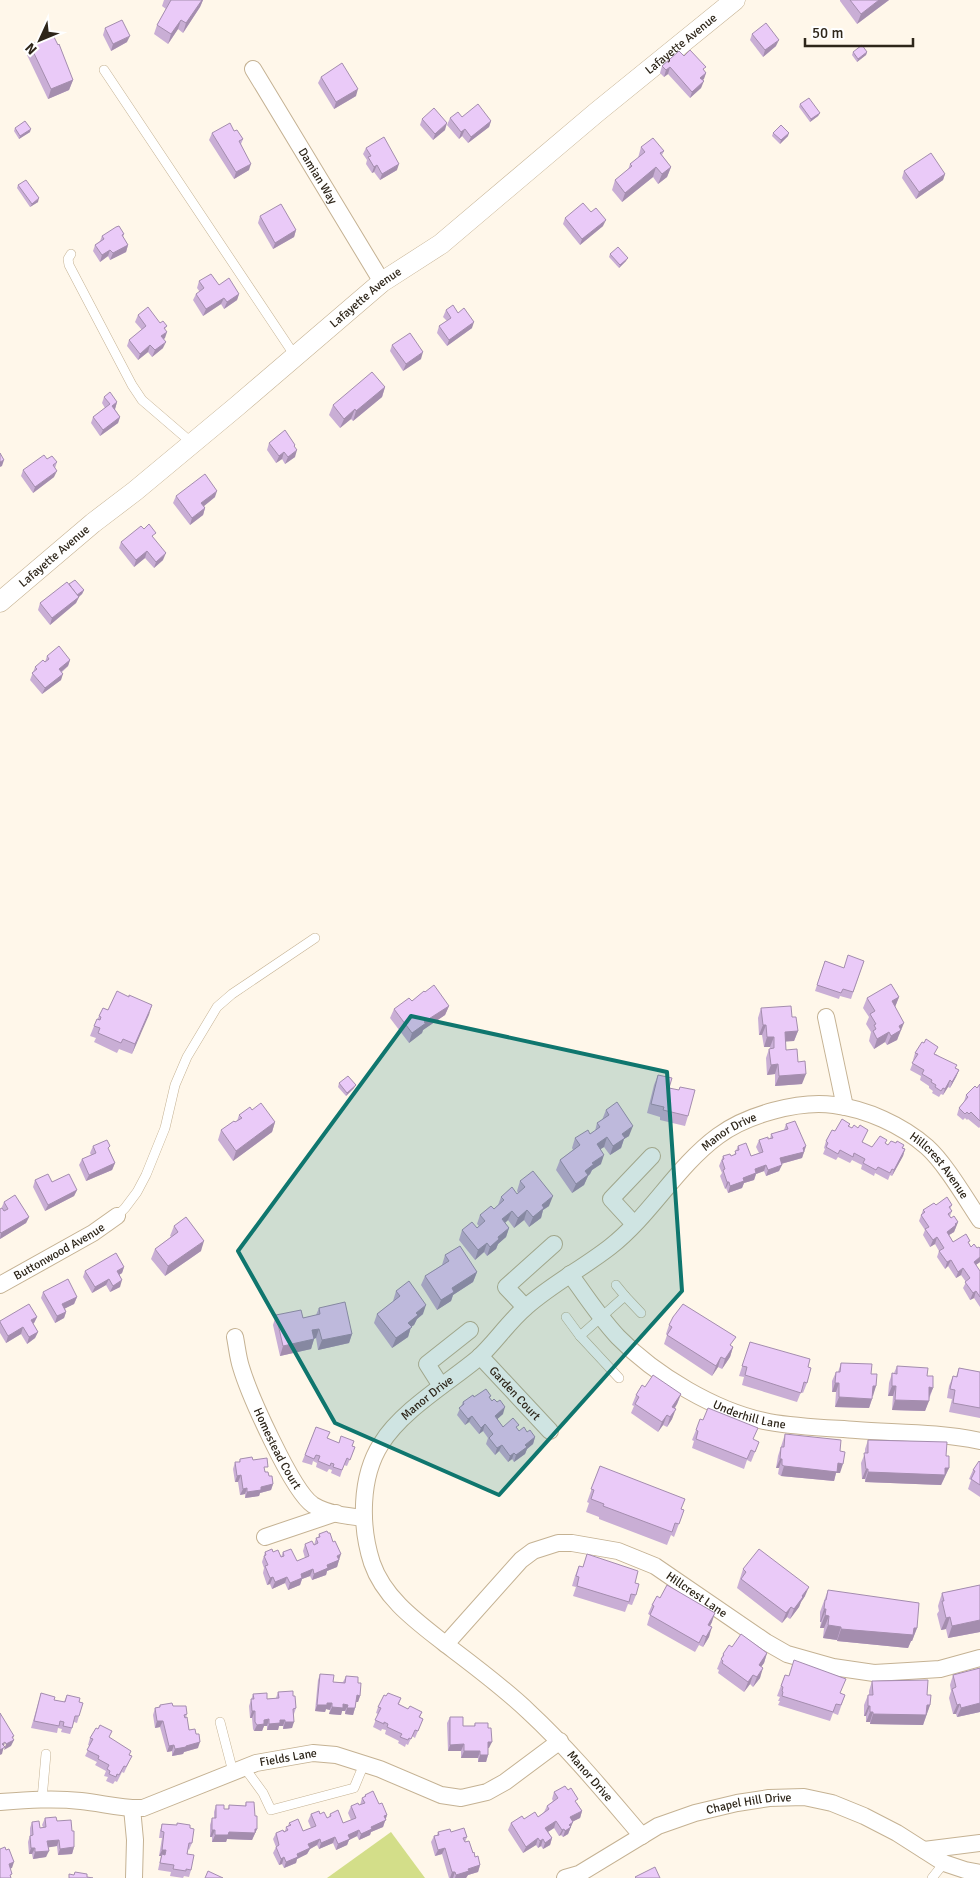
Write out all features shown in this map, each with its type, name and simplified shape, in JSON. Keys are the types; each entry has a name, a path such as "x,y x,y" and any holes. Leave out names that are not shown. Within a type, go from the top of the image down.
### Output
{"street":[{"name":"Lafayette Avenue","path":"0,602 93,523 192,444 382,282 441,244 597,112 736,0"},
{"name":"Damian Way","path":"253,69 382,282"},
{"path":"826,1017 845,1107"},
{"name":"Manor Drive","path":"642,1836 560,1741 525,1708 416,1621 395,1601 379,1580 367,1542 364,1518 364,1496 374,1457 390,1431 411,1411 480,1356 525,1307 611,1247 696,1155 716,1137 734,1125 757,1116 790,1107 831,1104 868,1113 889,1123"},
{"name":"Hillcrest Avenue","path":"889,1123 929,1148 980,1220"},
{"path":"634,1224 611,1199 652,1156"},
{"name":"Buttonwood Avenue","path":"0,1285 93,1232 117,1216"},
{"path":"525,1307 506,1287 554,1244"},
{"name":"Underhill Lane","path":"570,1274 618,1337 640,1357 701,1398 767,1422 855,1430 922,1432 980,1441"},
{"path":"441,1386 427,1364 470,1330"},
{"name":"Homestead Court","path":"235,1337 241,1368 250,1392 290,1477 301,1494 312,1504 336,1513 364,1518"},
{"name":"Garden Court","path":"480,1356 550,1431"},
{"path":"265,1536 336,1513"},
{"name":"Hillcrest Lane","path":"446,1644 521,1560 533,1551 547,1546 572,1543 618,1551 655,1566 766,1642 787,1654 833,1666 874,1673 940,1669 980,1658"},
{"name":"Fields Lane","path":"0,1802 42,1799 142,1808 256,1763 313,1753 336,1755 364,1764 441,1795 461,1798 487,1792 505,1782 560,1741"},
{"name":"Chapel Hill Drive","path":"575,1877 658,1826 695,1812 769,1798 804,1797 832,1803 864,1816 944,1863 980,1873"},
{"path":"132,1808 134,1878"},
{"path":"924,1850 980,1843"}],"lane":[{"path":"104,70 296,356"},
{"path":"71,254 68,259 69,265 132,385 149,408 192,444"},
{"path":"117,1216 133,1197 146,1174 165,1128 175,1085 184,1064 217,1007 232,994 315,938"},
{"path":"616,1285 641,1313"},
{"path":"580,1336 625,1296"},
{"path":"566,1318 580,1336 620,1378"},
{"path":"220,1722 239,1770 263,1793 271,1810 354,1788 364,1764"},
{"path":"42,1799 46,1754"},
{"path":"932,1878 944,1863"}],"highlighted area":[{"path":"411,1016 667,1072 682,1291 499,1495 335,1423 238,1251"}],"green space":[{"path":"391,1832 425,1878 327,1878"}],"building":[{"path":"171,0 202,0 186,23 181,20 171,34 157,25"},
{"path":"850,0 879,0 861,14"},
{"path":"122,20 130,36 113,44 105,28"},
{"path":"766,23 779,40 765,50 752,34"},
{"path":"53,35 59,44 73,80 51,89 30,45"},
{"path":"862,45 867,52 858,59 853,52"},
{"path":"690,50 706,67 703,69 706,73 700,78 704,81 692,92 670,67 666,70 662,66 679,51 684,56"},
{"path":"342,63 358,89 336,102 321,77"},
{"path":"809,98 820,113 811,119 800,104"},
{"path":"478,104 491,121 471,137 465,129 461,132 450,118 458,112 462,117"},
{"path":"434,108 447,123 435,134 422,119"},
{"path":"25,121 31,129 20,136 15,128"},
{"path":"230,123 234,131 237,130 243,139 239,141 251,164 236,172 212,133"},
{"path":"781,125 789,133 781,140 773,133"},
{"path":"384,137 399,164 382,174 377,165 374,167 368,157 371,156 366,148"},
{"path":"653,138 664,151 660,153 671,167 662,174 656,167 625,193 615,180 645,152 641,147"},
{"path":"931,153 945,174 919,192 904,171"},
{"path":"26,180 39,198 32,204 18,185"},
{"path":"583,203 591,212 596,208 606,220 582,239 565,218"},
{"path":"281,204 296,230 275,243 260,216"},
{"path":"119,226 128,245 113,253 110,250 102,255 95,245 104,239 102,236"},
{"path":"618,247 628,258 620,265 610,254"},
{"path":"211,274 219,285 229,278 239,294 227,302 224,298 206,309 196,294 204,288 199,281"},
{"path":"453,305 458,313 464,308 474,322 449,340 439,326 451,318 446,310"},
{"path":"148,307 160,323 163,321 167,326 164,328 167,332 161,336 166,342 155,350 150,345 140,354 129,340 146,326 138,315"},
{"path":"410,333 423,352 406,364 392,345"},
{"path":"372,372 385,387 344,419 333,405"},
{"path":"110,392 117,402 112,406 120,417 103,430 93,417 110,404 104,397"},
{"path":"285,430 297,450 288,457 284,452 279,456 269,443"},
{"path":"0,453 4,460 0,462"},
{"path":"44,455 47,459 52,456 57,462 53,465 57,471 35,487 23,470"},
{"path":"205,474 217,491 201,503 205,508 192,518 176,496"},
{"path":"149,524 156,533 152,536 166,553 156,562 147,551 136,560 121,542 141,526 144,529"},
{"path":"75,580 84,590 77,595 69,584"},
{"path":"67,582 79,597 52,618 40,603"},
{"path":"59,646 70,660 59,669 63,674 45,688 32,673 37,669 35,667 43,660 45,662 49,659 47,656"},
{"path":"848,955 864,961 853,992 843,989 841,993 817,985 825,961 844,968"},
{"path":"891,984 899,997 892,1001 904,1023 899,1026 901,1030 891,1036 889,1032 877,1039 873,1031 876,1029 874,1025 876,1024 870,1014 875,1011 867,998"},
{"path":"434,985 449,1006 424,1022 426,1023 412,1033 394,1009 409,998 412,1001"},
{"path":"117,991 152,1005 135,1044 123,1039 121,1043 98,1033 100,1028 94,1026 97,1019 100,1020 101,1017 99,1016 103,1008 108,1010"},
{"path":"791,1006 792,1017 796,1017 798,1031 785,1032 786,1050 797,1049 798,1062 805,1061 806,1074 779,1076 778,1064 771,1065 769,1049 774,1048 774,1037 767,1037 761,1008"},
{"path":"926,1039 938,1047 934,1054 957,1065 955,1068 959,1070 952,1082 950,1080 945,1089 943,1088 941,1091 935,1087 936,1085 931,1082 932,1080 922,1074 924,1070 912,1063 918,1054 915,1053"},
{"path":"658,1075 672,1078 669,1088 679,1090 680,1087 695,1090 688,1116 663,1110 664,1107 651,1104"},
{"path":"348,1076 356,1085 347,1093 339,1083"},
{"path":"980,1084 980,1121 971,1112 965,1114 959,1108 968,1097 966,1095 975,1086 977,1088"},
{"path":"617,1102 633,1126 622,1134 625,1138 613,1146 607,1137 597,1144 604,1155 592,1163 594,1164 585,1171 588,1175 576,1184 560,1160 580,1145 575,1138 588,1130 590,1134 600,1127 597,1123 609,1115 606,1110"},
{"path":"261,1103 275,1122 236,1151 221,1130 242,1118 239,1115 250,1107 252,1110"},
{"path":"842,1119 850,1124 848,1126 852,1128 854,1125 858,1128 860,1125 868,1130 862,1142 872,1147 880,1136 887,1140 885,1143 888,1145 891,1141 896,1143 897,1141 904,1145 902,1148 905,1149 894,1170 892,1169 890,1173 878,1167 876,1170 863,1163 865,1159 854,1153 853,1157 840,1150 838,1154 826,1147 828,1143 826,1141 832,1130 835,1131"},
{"path":"795,1121 806,1146 803,1148 804,1152 780,1158 782,1165 768,1170 766,1165 755,1169 756,1173 743,1178 744,1181 730,1186 723,1170 725,1169 722,1160 724,1159 723,1156 736,1154 735,1151 739,1150 738,1146 746,1143 751,1156 763,1152 759,1140 768,1137 768,1139 773,1138 771,1134 788,1129 786,1124"},
{"path":"107,1140 110,1146 108,1148 115,1163 89,1175 82,1159 96,1153 93,1146"},
{"path":"533,1171 553,1196 542,1205 544,1208 533,1217 527,1210 518,1218 512,1211 502,1219 509,1228 490,1247 487,1243 478,1250 462,1230 472,1222 477,1228 485,1221 480,1215 491,1206 494,1209 504,1200 501,1197 512,1187 517,1194 525,1187 520,1181"},
{"path":"48,1174 52,1182 69,1174 77,1190 48,1205 35,1180"},
{"path":"15,1195 29,1217 1,1233 0,1209 2,1208 4,1211 8,1209 4,1202"},
{"path":"947,1197 952,1205 949,1207 952,1211 948,1214 951,1218 954,1216 958,1222 947,1232 953,1242 966,1234 971,1247 974,1244 977,1248 980,1248 980,1257 974,1262 980,1271 980,1297 976,1291 973,1293 965,1282 970,1278 963,1268 958,1272 951,1260 947,1262 939,1251 944,1248 937,1237 933,1240 925,1229 929,1227 921,1215 925,1212 923,1210 934,1203 936,1205"},
{"path":"186,1217 204,1241 168,1266 155,1249 178,1232 174,1226"},
{"path":"460,1246 477,1272 452,1288 454,1292 441,1300 425,1276 449,1261 445,1255"},
{"path":"116,1253 124,1267 117,1271 122,1280 113,1286 109,1279 95,1287 85,1271"},
{"path":"68,1279 77,1297 62,1304 66,1312 57,1316 43,1292"},
{"path":"409,1281 426,1305 408,1323 412,1327 396,1338 377,1314 400,1296 396,1291"},
{"path":"345,1302 352,1334 322,1340 319,1329 312,1330 314,1339 283,1346 276,1315 301,1310 303,1318 320,1314 319,1308"},
{"path":"29,1304 37,1317 31,1320 38,1332 29,1337 23,1327 8,1336 0,1321"},
{"path":"683,1304 736,1337 730,1345 733,1347 725,1359 721,1357 716,1366 667,1335 672,1327 669,1325 673,1317"},
{"path":"750,1342 810,1359 808,1367 811,1368 807,1383 804,1382 801,1393 745,1375 747,1367 742,1366"},
{"path":"841,1363 872,1364 871,1374 877,1374 876,1386 873,1386 872,1399 839,1397 839,1383 835,1383 836,1372 840,1372"},
{"path":"897,1366 928,1368 927,1376 933,1376 933,1388 929,1387 929,1401 895,1400 896,1386 892,1386 892,1373 897,1374"},
{"path":"959,1368 980,1372 980,1408 953,1403 955,1390 950,1389 953,1376 957,1377"},
{"path":"653,1375 681,1394 672,1407 676,1409 670,1417 667,1415 662,1422 635,1404 639,1397 636,1395 642,1385 645,1387"},
{"path":"486,1389 492,1401 494,1399 497,1402 500,1400 505,1407 495,1416 503,1427 513,1418 519,1425 516,1427 519,1431 524,1427 527,1432 530,1430 535,1437 525,1445 527,1447 516,1455 514,1453 510,1456 502,1445 497,1448 489,1438 493,1434 485,1424 481,1428 472,1416 468,1419 459,1408 464,1404 463,1402"},
{"path":"708,1408 758,1428 753,1439 759,1442 755,1452 751,1450 747,1459 696,1439 698,1431 696,1430 700,1419 703,1420"},
{"path":"316,1427 330,1432 327,1438 339,1443 341,1436 354,1441 352,1446 355,1447 350,1460 347,1458 342,1470 333,1467 334,1464 331,1463 330,1466 318,1461 320,1456 316,1455 314,1459 305,1455"},
{"path":"785,1434 841,1440 840,1451 845,1452 843,1464 838,1463 837,1472 782,1465 782,1459 780,1459 781,1447 784,1447"},
{"path":"868,1440 947,1442 946,1456 949,1456 949,1468 945,1468 945,1475 868,1472 864,1453 868,1453"},
{"path":"252,1457 253,1460 267,1458 268,1467 264,1467 265,1472 272,1476 273,1484 261,1487 261,1490 247,1492 247,1488 243,1489 241,1475 237,1476 235,1462"},
{"path":"979,1461 980,1485 971,1479 975,1471 973,1470"},
{"path":"600,1466 685,1499 681,1509 684,1510 679,1524 675,1523 672,1532 603,1506 604,1504 591,1499 594,1490 591,1489"},
{"path":"327,1531 330,1533 333,1542 335,1541 341,1554 337,1556 339,1560 327,1565 328,1568 314,1574 313,1569 301,1574 302,1578 290,1583 287,1577 275,1582 273,1577 270,1578 265,1566 268,1565 264,1556 266,1555 265,1552 272,1549 273,1552 278,1550 281,1557 284,1556 283,1552 291,1549 297,1561 309,1556 305,1544 312,1541 314,1545 318,1543 316,1538 320,1537 319,1534"},
{"path":"759,1549 809,1587 794,1609 791,1607 786,1613 741,1579 746,1572 743,1569"},
{"path":"587,1554 638,1571 635,1583 639,1584 636,1595 631,1594 629,1602 577,1586 579,1577 576,1576 579,1566 583,1567"},
{"path":"667,1585 715,1613 708,1625 712,1627 706,1637 703,1635 699,1643 650,1615 654,1606 652,1605 657,1596 660,1598"},
{"path":"980,1585 980,1620 952,1626 950,1617 946,1618 942,1593"},
{"path":"828,1590 919,1603 917,1628 914,1628 913,1635 841,1629 841,1627 828,1625 829,1616 825,1615 826,1609 824,1609"},
{"path":"741,1634 767,1653 759,1665 763,1668 757,1677 753,1675 748,1682 722,1663 721,1659 729,1645 732,1647"},
{"path":"794,1660 846,1679 840,1693 845,1695 841,1705 836,1704 833,1712 782,1696 783,1687 781,1686 785,1675 789,1676"},
{"path":"980,1668 980,1703 961,1708 960,1704 957,1705 952,1689 956,1687 953,1675"},
{"path":"320,1674 334,1675 333,1682 345,1683 346,1676 358,1677 358,1683 361,1683 360,1696 357,1695 355,1708 347,1708 348,1705 343,1704 343,1708 332,1707 332,1703 317,1705"},
{"path":"928,1680 927,1695 931,1695 926,1715 873,1714 873,1712 870,1712 868,1695 873,1695 872,1681"},
{"path":"293,1691 296,1708 293,1709 294,1722 280,1720 280,1723 269,1724 269,1719 264,1720 264,1724 257,1725 255,1722 255,1711 252,1711 251,1699 254,1699 253,1694 267,1693 267,1699 279,1698 278,1692"},
{"path":"41,1693 55,1697 54,1700 65,1702 67,1695 80,1698 79,1702 83,1703 79,1716 75,1716 72,1728 63,1726 64,1722 60,1721 59,1726 34,1721"},
{"path":"388,1693 401,1698 398,1704 408,1709 410,1706 422,1712 419,1717 423,1719 418,1731 415,1730 411,1739 409,1738 408,1740 400,1737 402,1734 387,1727 388,1724 375,1720 381,1708 378,1707 384,1695 386,1696"},
{"path":"172,1703 173,1706 186,1706 187,1714 184,1715 185,1718 187,1717 189,1730 195,1729 196,1734 199,1734 200,1742 175,1749 174,1745 169,1746 163,1721 157,1721 155,1708"},
{"path":"0,1713 14,1736 12,1737 14,1740 2,1744 5,1747 0,1750"},
{"path":"450,1717 463,1717 463,1726 475,1726 475,1723 488,1723 488,1728 491,1728 492,1742 488,1742 488,1755 480,1755 480,1751 464,1751 464,1744 450,1745"},
{"path":"100,1725 112,1731 109,1737 131,1751 129,1755 132,1756 126,1767 124,1766 116,1777 109,1774 110,1771 107,1769 109,1765 98,1759 99,1756 87,1750 93,1739 90,1738"},
{"path":"565,1786 568,1790 571,1788 578,1799 575,1801 582,1811 570,1817 573,1822 569,1825 571,1827 565,1831 564,1829 562,1830 556,1821 545,1828 552,1838 545,1843 543,1839 540,1841 538,1838 526,1847 511,1823 522,1816 524,1819 535,1812 538,1817 549,1809 547,1806 558,1798 554,1792"},
{"path":"373,1791 379,1804 382,1803 387,1815 384,1816 386,1820 361,1834 359,1830 348,1835 350,1839 338,1844 335,1837 321,1843 320,1839 308,1844 310,1848 297,1854 298,1857 286,1862 284,1857 281,1859 276,1847 279,1845 276,1833 288,1830 286,1827 291,1825 289,1823 298,1819 303,1831 316,1826 311,1814 319,1811 320,1814 324,1812 327,1818 338,1810 343,1823 356,1818 351,1806 365,1803 362,1798"},
{"path":"246,1802 254,1802 255,1816 257,1816 257,1829 255,1829 255,1833 229,1832 228,1835 215,1835 215,1830 212,1830 212,1818 216,1818 216,1805 224,1805 224,1809 229,1809 229,1805 246,1806"},
{"path":"56,1817 57,1821 71,1820 72,1831 74,1831 74,1847 60,1849 59,1840 47,1841 49,1851 35,1852 35,1848 31,1848 32,1822 39,1821 40,1828 46,1827 45,1818"},
{"path":"177,1823 190,1825 190,1828 194,1829 192,1843 189,1843 187,1854 194,1855 191,1870 173,1869 174,1865 160,1863 162,1854 165,1855 166,1850 162,1850 164,1832 161,1831 162,1824 177,1825"},
{"path":"464,1828 467,1837 463,1838 465,1842 469,1841 475,1857 478,1856 480,1865 456,1875 455,1872 452,1872 445,1848 438,1850 434,1836 439,1835 438,1832 450,1829 451,1832"},
{"path":"5,1847 6,1850 9,1849 14,1862 9,1864 12,1874 10,1875 11,1878 0,1878 0,1849"},
{"path":"655,1867 660,1878 635,1877"},
{"path":"208,1871 223,1878 205,1878"},
{"path":"75,1872 87,1874 87,1877 93,1878 69,1878 69,1874 74,1875"}]}
